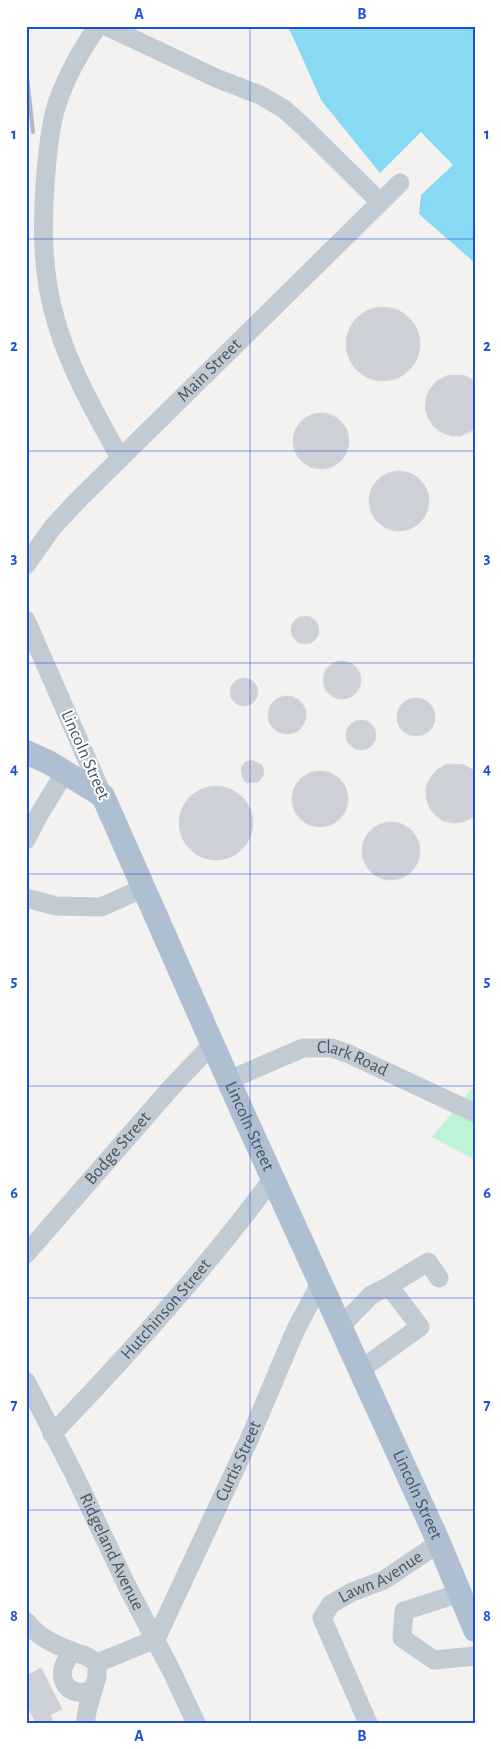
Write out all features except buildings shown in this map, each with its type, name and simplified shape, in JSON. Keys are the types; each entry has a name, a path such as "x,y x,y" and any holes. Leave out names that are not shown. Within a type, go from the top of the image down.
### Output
{"main road":[{"path":"26,752 65,772 103,796"},
{"name":"Lincoln Street","path":"103,796 320,1284 439,1543 475,1630"}],"street":[{"path":"98,26 68,76 56,108 48,150 44,203 44,252 46,283 67,355 96,415 120,458"},
{"path":"106,26 216,78 260,95 284,109 380,202"},
{"name":"Main Street","path":"26,565 52,528 120,458 400,183"},
{"name":"Lincoln Street","path":"26,620 103,796"},
{"path":"26,840 65,772"},
{"path":"26,898 56,906 101,907 144,888"},
{"name":"Bodge Street","path":"26,1254 169,1090 205,1052 214,1047"},
{"name":"Clark Road","path":"229,1080 303,1048 332,1048 349,1054 475,1113"},
{"name":"Hutchinson Street","path":"52,1434 102,1382 236,1229 273,1178"},
{"path":"340,1327 371,1295 428,1262 439,1278"},
{"name":"Curtis Street","path":"156,1639 248,1442 296,1329 320,1284"},
{"path":"360,1370 420,1327 389,1286"},
{"name":"Ridgeland Avenue","path":"26,1381 74,1474 128,1588 156,1639 196,1723"},
{"name":"Lawn Avenue","path":"368,1723 322,1618 331,1604 352,1592 384,1580 439,1543"},
{"path":"460,1593 404,1611 402,1638 434,1660 475,1656"},
{"path":"26,1622 32,1630 52,1644 86,1656 97,1663"},
{"path":"97,1663 156,1639"},
{"path":"74,1652 67,1658 62,1670 65,1684 74,1692 83,1694 94,1690"},
{"path":"85,1723 97,1677 97,1663"}],"green space":[{"path":"475,1085 475,1160 432,1137"}],"water":[{"path":"288,26 475,26 475,263 419,214 421,195 453,165 421,132 380,173 321,100"}],"railway":[{"path":"26,68 33,132"}]}
